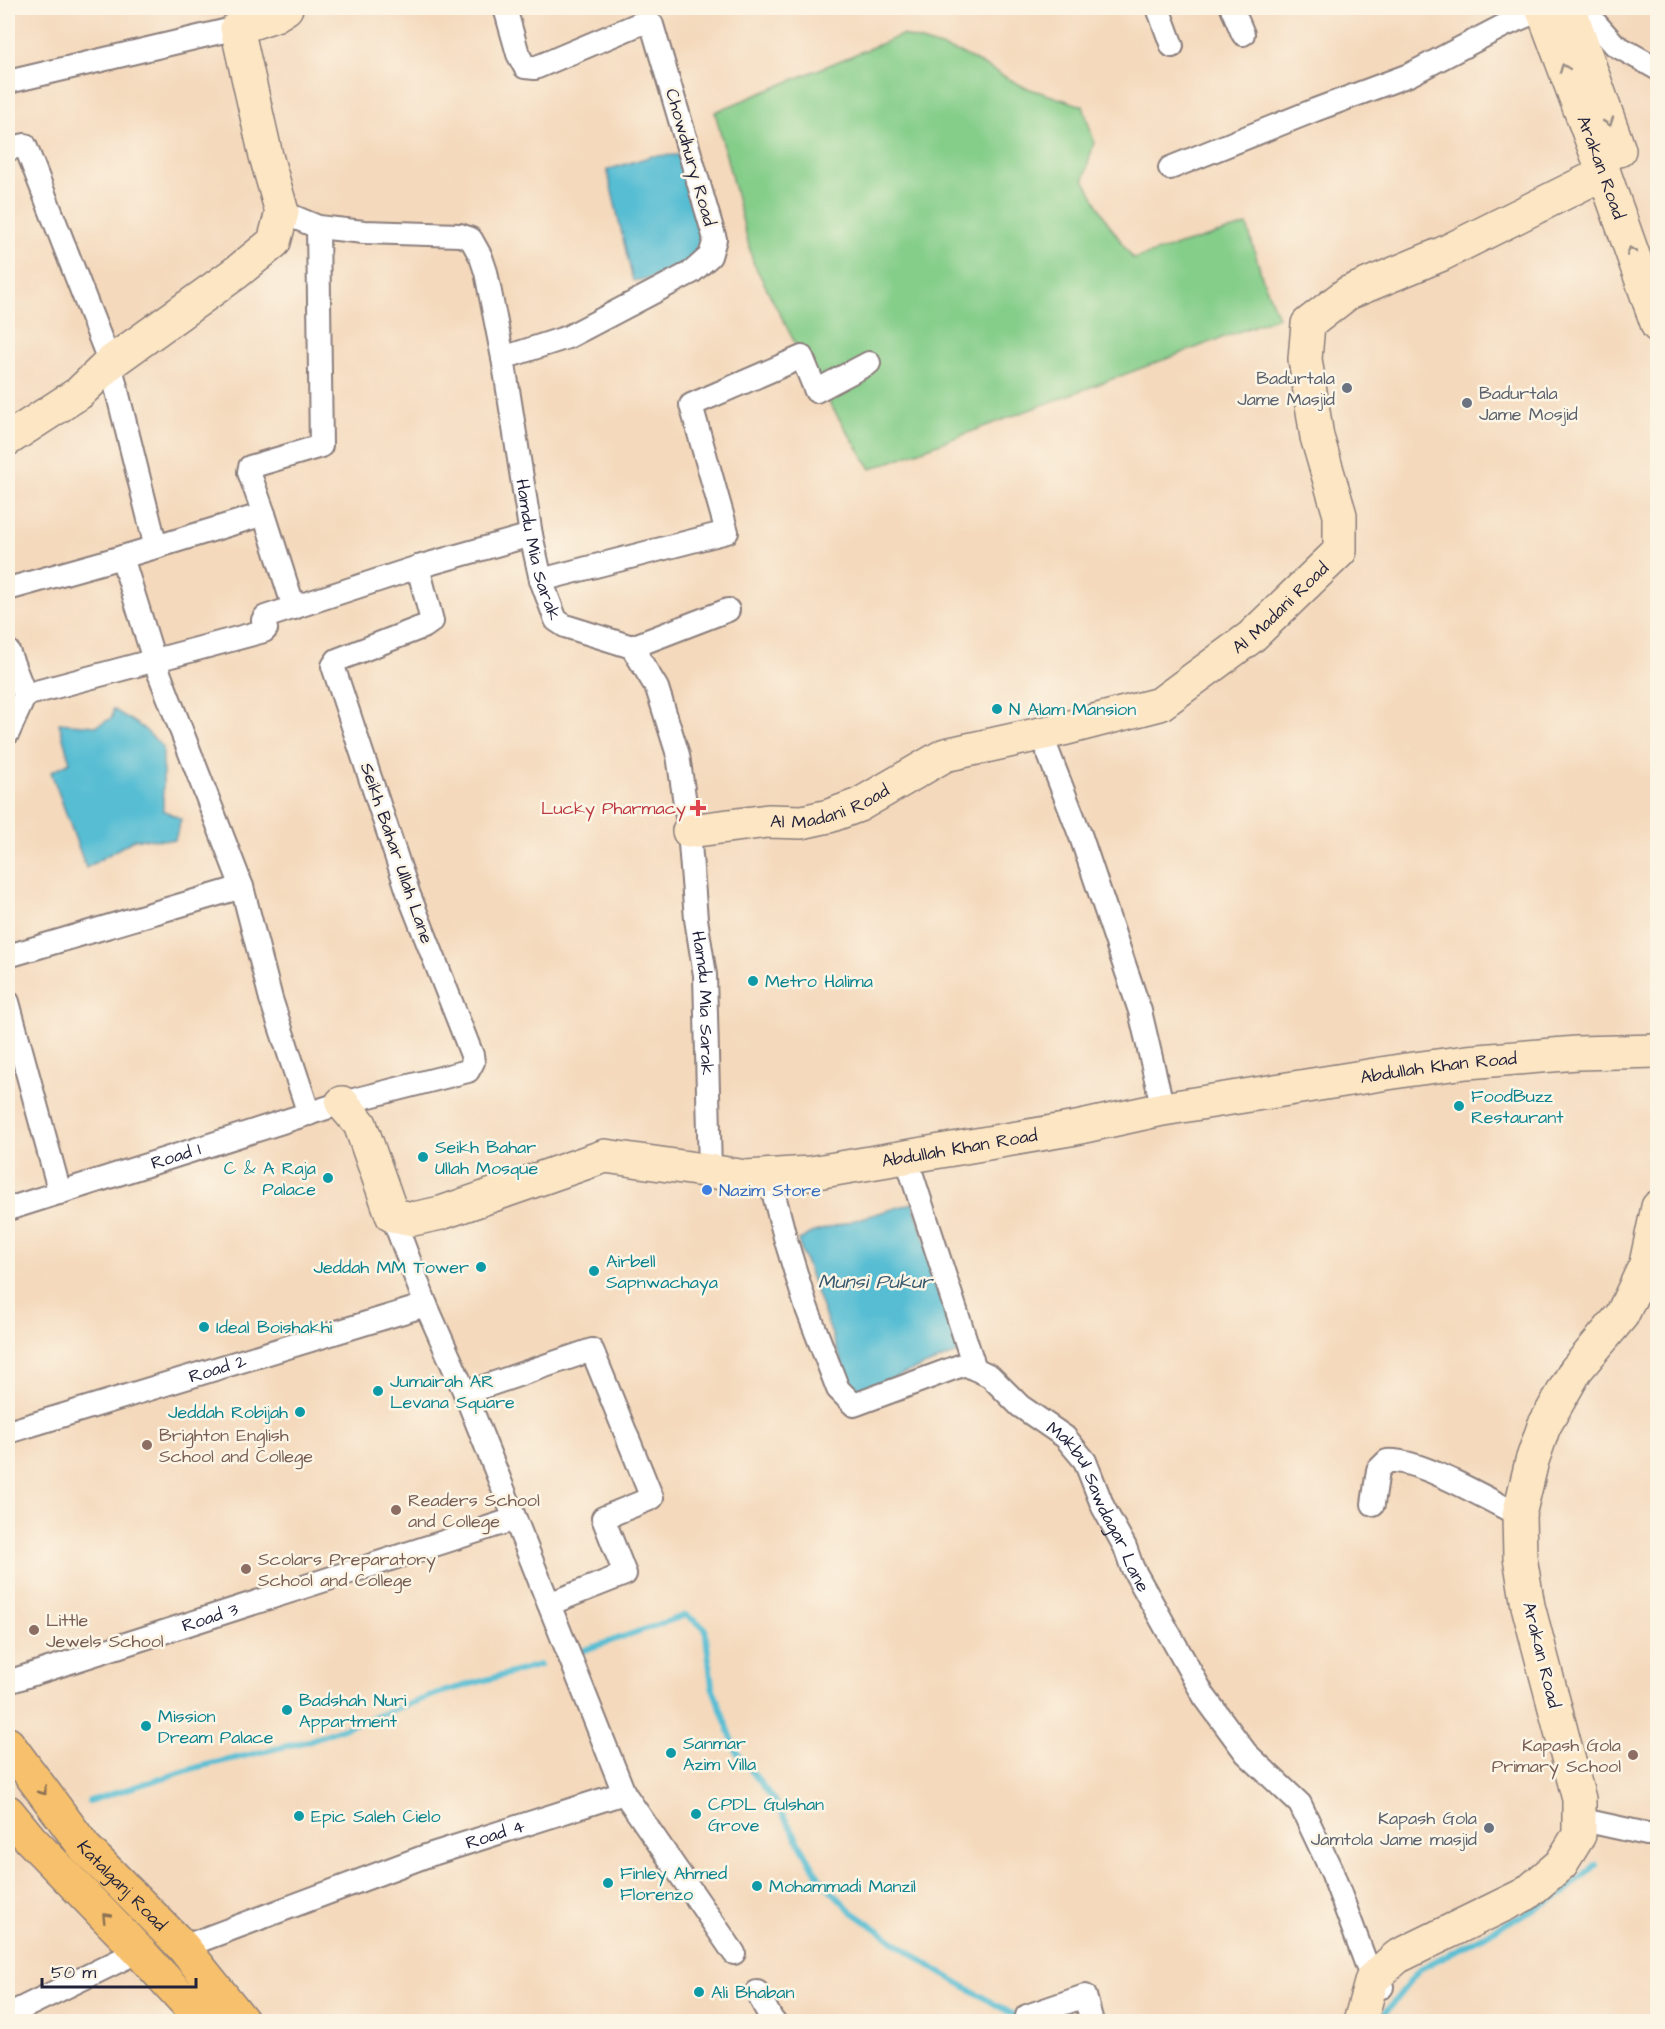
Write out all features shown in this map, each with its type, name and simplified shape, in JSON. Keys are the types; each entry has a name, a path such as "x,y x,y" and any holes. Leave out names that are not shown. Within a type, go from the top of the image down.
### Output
{"main road":[{"name":"Katalganj Road","path":"8,1744 85,1848 183,1947 243,2022"},
{"name":"Katalganj Road","path":"8,1812 31,1840 139,1951 204,2022"}],"street":[{"path":"8,82 237,28 275,15 286,8"},
{"name":"Chowdhury Road","path":"503,358 568,337 692,272 710,256 715,239 652,25 639,24 535,68 525,67 518,54 505,8"},
{"path":"1158,8 1172,46"},
{"path":"1232,8 1243,34"},
{"path":"1170,168 1409,75 1503,26 1551,8"},
{"name":"Arakan Road","path":"1551,8 1604,173 1658,326"},
{"name":"Arakan Road","path":"1551,8 1658,261"},
{"path":"1582,8 1615,45 1658,69"},
{"path":"8,439 80,393 110,363 237,272 274,242 282,212 266,156 237,28"},
{"path":"8,149 25,145 110,363 156,547"},
{"name":"Al Madani Road","path":"689,831 768,821 802,822 829,816 859,806 945,755 1160,704 1251,637 1340,551 1341,515 1317,437 1305,359 1308,324 1348,293 1442,254 1604,173"},
{"name":"Hamdu Mia Sarak","path":"282,212 318,227 364,232 460,235 471,239 481,257 503,358 531,535 542,580 556,620 565,626 632,647 657,688 678,755 689,831 696,919 705,975 710,1171"},
{"path":"294,608 249,472 250,467 321,446 318,227"},
{"path":"542,580 727,532 691,405 802,357 816,390 869,363"},
{"path":"8,589 264,514"},
{"path":"25,696 264,631 266,627 264,618 418,567 531,535"},
{"path":"122,557 154,660 242,887 271,999 309,1114"},
{"name":"Seikh Bahar Ullah Lane","path":"342,1103 468,1071 473,1062 472,1054 409,895 333,666 337,660 425,626 432,621 418,567"},
{"path":"632,647 729,610"},
{"path":"8,651 25,696 8,730"},
{"path":"1041,734 1081,837 1140,1011 1163,1109"},
{"path":"8,956 242,887"},
{"path":"8,1002 60,1193"},
{"name":"Abdullah Khan Road","path":"392,1215 413,1219 441,1213 605,1156 745,1178 812,1173 1076,1128 1163,1109 1330,1081 1467,1062 1577,1053 1658,1051"},
{"path":"342,1103 360,1124 426,1305 465,1394 624,1793 734,1953"},
{"name":"Road 1","path":"8,1209 342,1103"},
{"path":"906,1157 975,1369"},
{"path":"769,1176 806,1306 838,1389 854,1405 964,1364 975,1369"},
{"name":"Arakan Road","path":"1378,1984 1397,1957 1526,1894 1561,1864 1580,1835 1579,1799 1528,1606 1520,1557 1519,1515 1532,1461 1544,1426 1576,1370 1622,1315 1646,1264 1658,1207"},
{"name":"Arakan Road","path":"1378,1984 1547,1898 1585,1866 1595,1842 1589,1799 1532,1586 1527,1551 1531,1517 1542,1469 1557,1422 1593,1365 1632,1325 1658,1272"},
{"name":"Road 2","path":"8,1432 426,1305"},
{"path":"465,1394 592,1350 652,1498 603,1518 625,1574 549,1604"},
{"name":"Makbul Sawdagar Lane","path":"975,1369 990,1376 1020,1406 1065,1437 1085,1461 1103,1507 1125,1547 1132,1567 1204,1696 1246,1753 1300,1804 1332,1872 1378,1984"},
{"path":"1373,1504 1378,1470 1387,1461 1399,1460 1437,1474 1519,1515"},
{"name":"Road 3","path":"8,1682 515,1519"},
{"name":"Road 4","path":"183,1947 426,1856 624,1793"},
{"path":"1592,1822 1647,1834 1658,1834"},
{"path":"8,2014 139,1951"},
{"path":"1360,2022 1378,1984"},
{"path":"1375,2022 1378,1984"},
{"path":"757,1992 774,2022"},
{"path":"1030,2022 1027,2016 1085,1996 1092,2022"}],"green space":[{"path":"902,35 963,54 1024,87 1083,106 1094,142 1084,179 1106,220 1133,259 1247,225 1262,277 1278,317 871,469 812,376 753,262 715,112"}],"water":[{"path":"679,155 703,246 686,266 652,278 633,281 607,170 652,156"},
{"path":"113,709 143,728 163,747 163,810 181,819 175,840 135,839 86,868 51,772 70,762 59,723 96,726 112,718"},
{"name":"Munsi Pukur","path":"913,1203 957,1340 958,1353 853,1393 798,1241 811,1233"}],"waterway":[{"path":"576,1653 686,1615 705,1628 712,1686 737,1752 776,1803 821,1880 851,1911 936,1970 1012,2014 1018,2022"},
{"path":"89,1801 198,1767 308,1741 442,1692 540,1665"},
{"path":"1384,2022 1385,2013 1420,1969 1564,1893 1596,1865"}],"place":[{"name":"Badurtala Jame Masjid","path":"1347,388"},
{"name":"Badurtala Jame Mosjid","path":"1467,403"},
{"name":"N Alam Mansion","path":"997,709"},
{"name":"Lucky Pharmacy","path":"698,808"},
{"name":"Metro Halima","path":"753,981"},
{"name":"FoodBuzz Restaurant","path":"1459,1106"},
{"name":"Seikh Bahar Ullah Mosque","path":"423,1157"},
{"name":"C & A Raja Palace","path":"328,1178"},
{"name":"Nazim Store","path":"707,1190"},
{"name":"Jeddah MM Tower","path":"481,1267"},
{"name":"Airbell Sapnwachaya","path":"594,1271"},
{"name":"Ideal Boishakhi","path":"204,1327"},
{"name":"Jumairah AR Levana Square","path":"378,1391"},
{"name":"Jeddah Robijah","path":"300,1412"},
{"name":"Brighton English School and College","path":"147,1445"},
{"name":"Readers School and College","path":"396,1510"},
{"name":"Scolars Preparatory School and College","path":"246,1569"},
{"name":"Little Jewels School","path":"34,1630"},
{"name":"Badshah Nuri Appartment","path":"287,1710"},
{"name":"Mission Dream Palace","path":"146,1726"},
{"name":"Sanmar Azim Villa","path":"671,1753"},
{"name":"Kapash Gola Primary School","path":"1633,1755"},
{"name":"CPDL Gulshan Grove","path":"696,1814"},
{"name":"Epic Saleh Cielo","path":"299,1816"},
{"name":"Kapash Gola Jamtola Jame masjid","path":"1489,1828"},
{"name":"Finley Ahmed Florenzo","path":"608,1883"},
{"name":"Mohammadi Manzil","path":"757,1886"},
{"name":"Ali Bhaban","path":"699,1992"}]}
